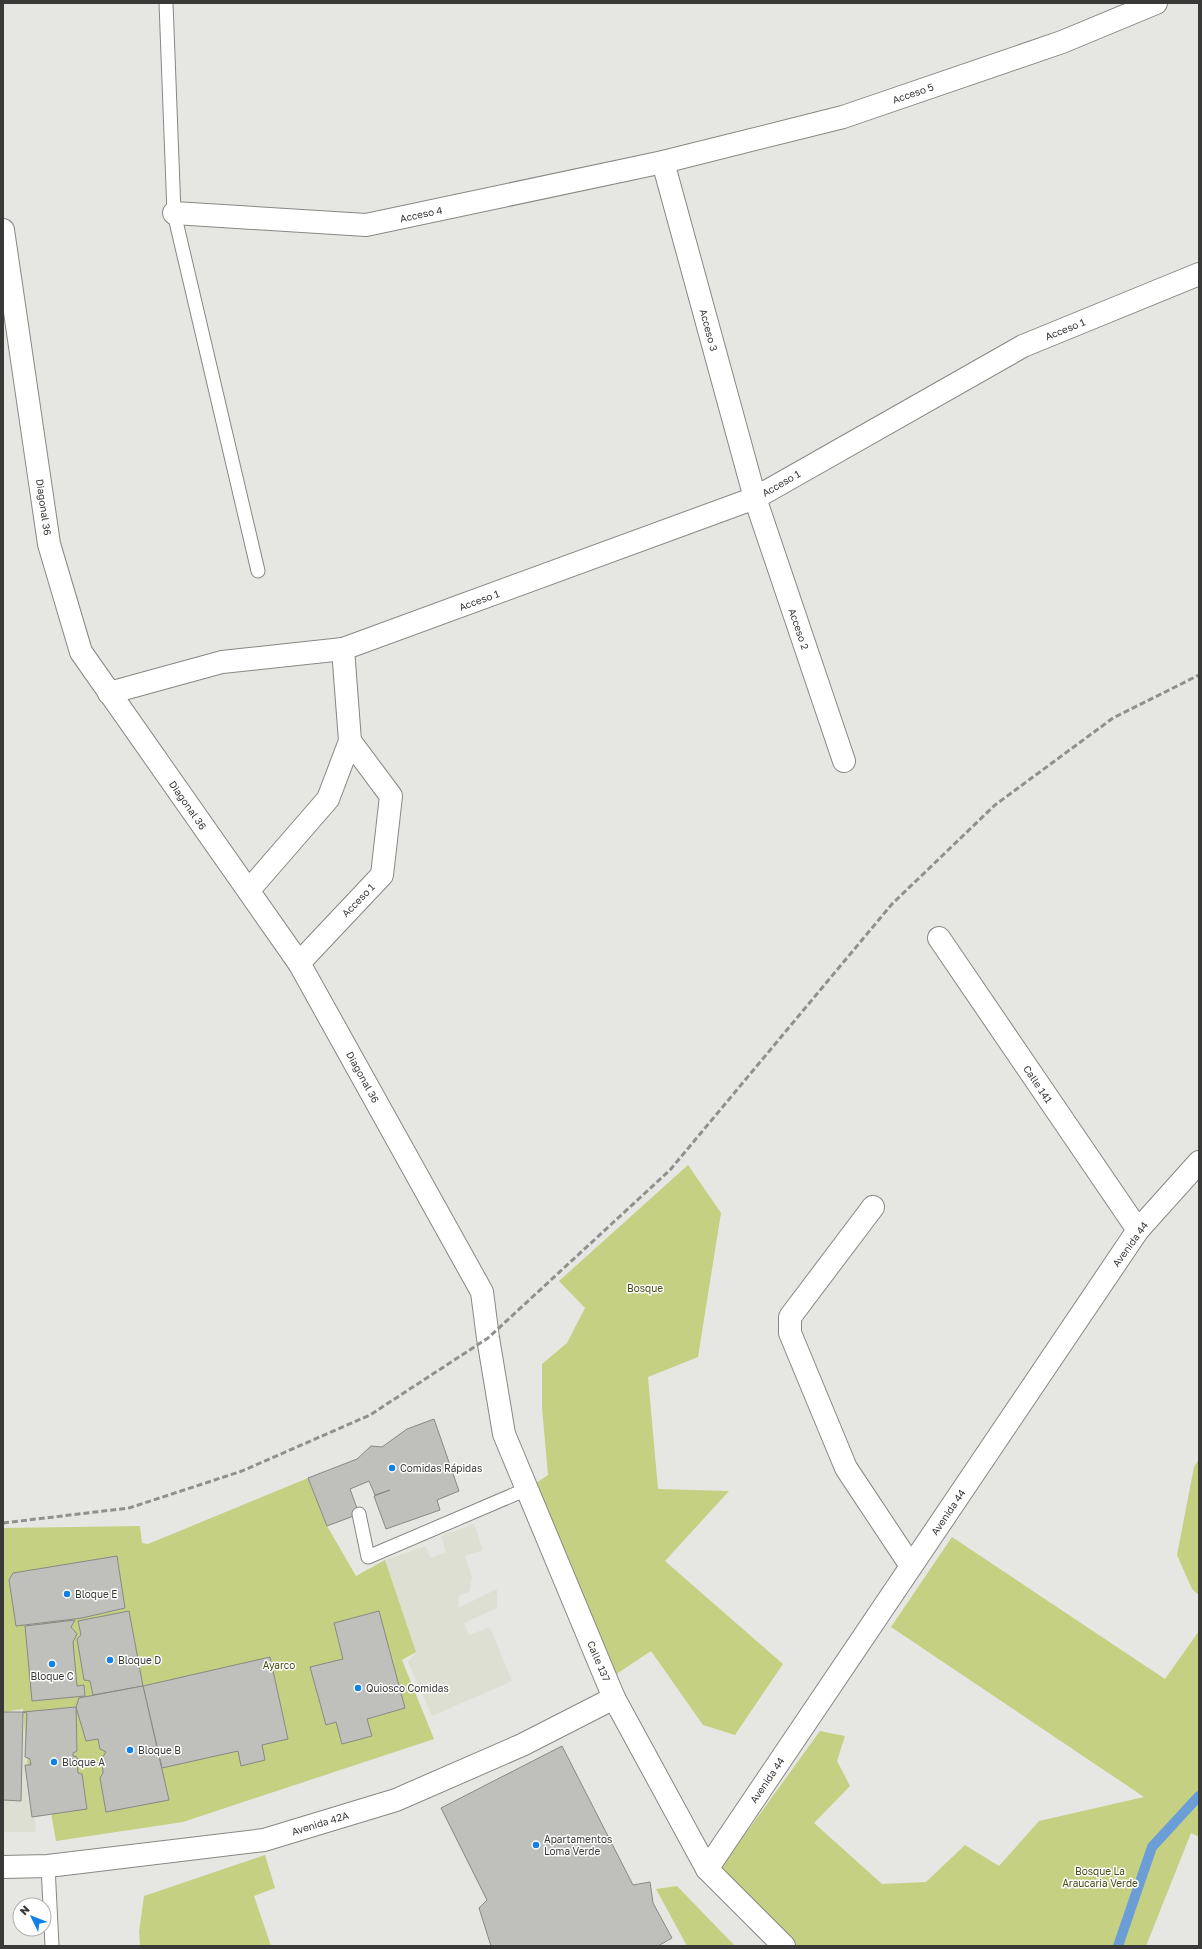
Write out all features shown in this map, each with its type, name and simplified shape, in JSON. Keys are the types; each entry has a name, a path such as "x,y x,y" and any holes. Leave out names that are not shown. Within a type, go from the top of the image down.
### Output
{"street":[{"name":"Acceso 5","path":"663,162 843,117 1062,42 1156,3"},
{"name":"Acceso 4","path":"174,213 366,225 663,162"},
{"name":"Acceso 3","path":"663,162 755,498"},
{"name":"Diagonal 36","path":"3,230 49,544 82,652 109,693 299,963 482,1292 488,1338"},
{"name":"Acceso 1","path":"109,693 222,662 343,649 755,498 1023,346 1199,274"},
{"name":"Acceso 2","path":"755,498 844,760"},
{"path":"249,890 328,799 350,741 343,649"},
{"name":"Acceso 1","path":"299,963 382,875 392,796 350,741"},
{"name":"Calle 141","path":"939,938 1138,1230"},
{"name":"Avenida 44","path":"706,1869 1138,1230 1199,1162"},
{"path":"873,1207 790,1317 790,1333 846,1468 911,1566"},
{"name":"Calle 137","path":"488,1338 504,1434 614,1698 706,1869 784,1946"},
{"name":"Avenida 42A","path":"3,1867 48,1866 264,1840 396,1800 522,1745 614,1698"}],"lane":[{"path":"166,3 174,213 258,571"},
{"path":"359,1514 368,1557 526,1489"},
{"path":"48,1866 52,1946"}],"shaded area":[{"path":"474,1524 483,1550 465,1556 472,1577 469,1592 459,1595 458,1608 497,1589 497,1608 464,1623 469,1635 490,1627 512,1681 432,1716 408,1662 416,1652 385,1560 426,1546 430,1558 446,1552 441,1536"},
{"path":"3,1712 27,1713 36,1832 3,1832"}],"green space":[{"name":"Bosque","path":"688,1165 721,1213 698,1357 648,1377 658,1489 729,1491 665,1561 783,1664 735,1735 703,1725 651,1651 612,1677 527,1489 548,1475 542,1407 542,1364 567,1343 585,1308 559,1281"},
{"path":"1199,1459 1199,1595 1192,1589 1177,1555 1194,1467"},
{"name":"Ayarco","path":"308,1478 327,1526 356,1576 385,1560 416,1652 402,1660 434,1739 183,1822 56,1841 51,1813 32,1817 23,1709 3,1712 3,1528 140,1526 142,1543 148,1544"},
{"name":"Bosque La Araucaria Verde","path":"952,1537 1165,1679 1199,1631 1199,1837 1191,1833 1146,1946 785,1946 714,1877 820,1731 845,1736 837,1761 850,1786 814,1823 882,1884 926,1882 965,1845 999,1866 1039,1821 1144,1797 891,1627"},
{"path":"265,1855 275,1888 254,1896 271,1946 140,1946 139,1932 144,1896"},
{"path":"677,1886 735,1946 687,1946 656,1889"}],"building":[{"name":"Comidas Rápidas","path":"434,1419 459,1491 437,1500 440,1510 386,1529 374,1496 390,1490 375,1495 369,1481 350,1489 359,1514 327,1526 308,1478 357,1459 371,1446 382,1447 407,1429"},
{"name":"Bloque E","path":"117,1556 125,1608 82,1618 16,1626 9,1580 13,1573"},
{"name":"Bloque D","path":"129,1611 143,1686 93,1695 90,1681 84,1680 77,1639 81,1635 78,1621"},
{"name":"Quiosco Comidas","path":"379,1611 405,1708 367,1719 372,1736 342,1744 336,1722 326,1725 310,1667 343,1659 334,1623"},
{"name":"Bloque C","path":"75,1620 71,1627 77,1634 73,1642 77,1686 84,1685 85,1696 32,1701 25,1626"},
{"path":"270,1657 288,1739 262,1745 265,1760 241,1766 238,1751 162,1768 143,1686"},
{"name":"Bloque B","path":"143,1686 169,1800 106,1812 100,1778 103,1773 102,1758 106,1752 100,1749 98,1739 86,1741 76,1707 79,1698"},
{"name":"Bloque A","path":"76,1707 77,1751 73,1753 73,1756 77,1757 78,1773 82,1774 87,1809 32,1817 25,1765 31,1765 30,1759 25,1757 27,1713 23,1712"},
{"path":"3,1712 23,1712 21,1801 3,1800"},
{"name":"Apartamentos Loma Verde","path":"562,1746 633,1885 650,1882 653,1903 672,1938 658,1946 491,1946 479,1908 487,1900 441,1808"}],"waterway":[{"path":"1118,1946 1152,1847 1199,1796"}],"railway":[{"path":"3,1523 129,1508 242,1471 370,1415 488,1338 670,1170 892,904 995,805 1113,718 1199,675"}],"place":[{"name":"Comidas Rápidas","path":"392,1468"},
{"name":"Bloque E","path":"67,1594"},
{"name":"Bloque D","path":"110,1660"},
{"name":"Bloque C","path":"52,1664"},
{"name":"Quiosco Comidas","path":"358,1688"},
{"name":"Bloque B","path":"130,1750"},
{"name":"Bloque A","path":"54,1762"},
{"name":"Apartamentos Loma Verde","path":"536,1845"}]}
